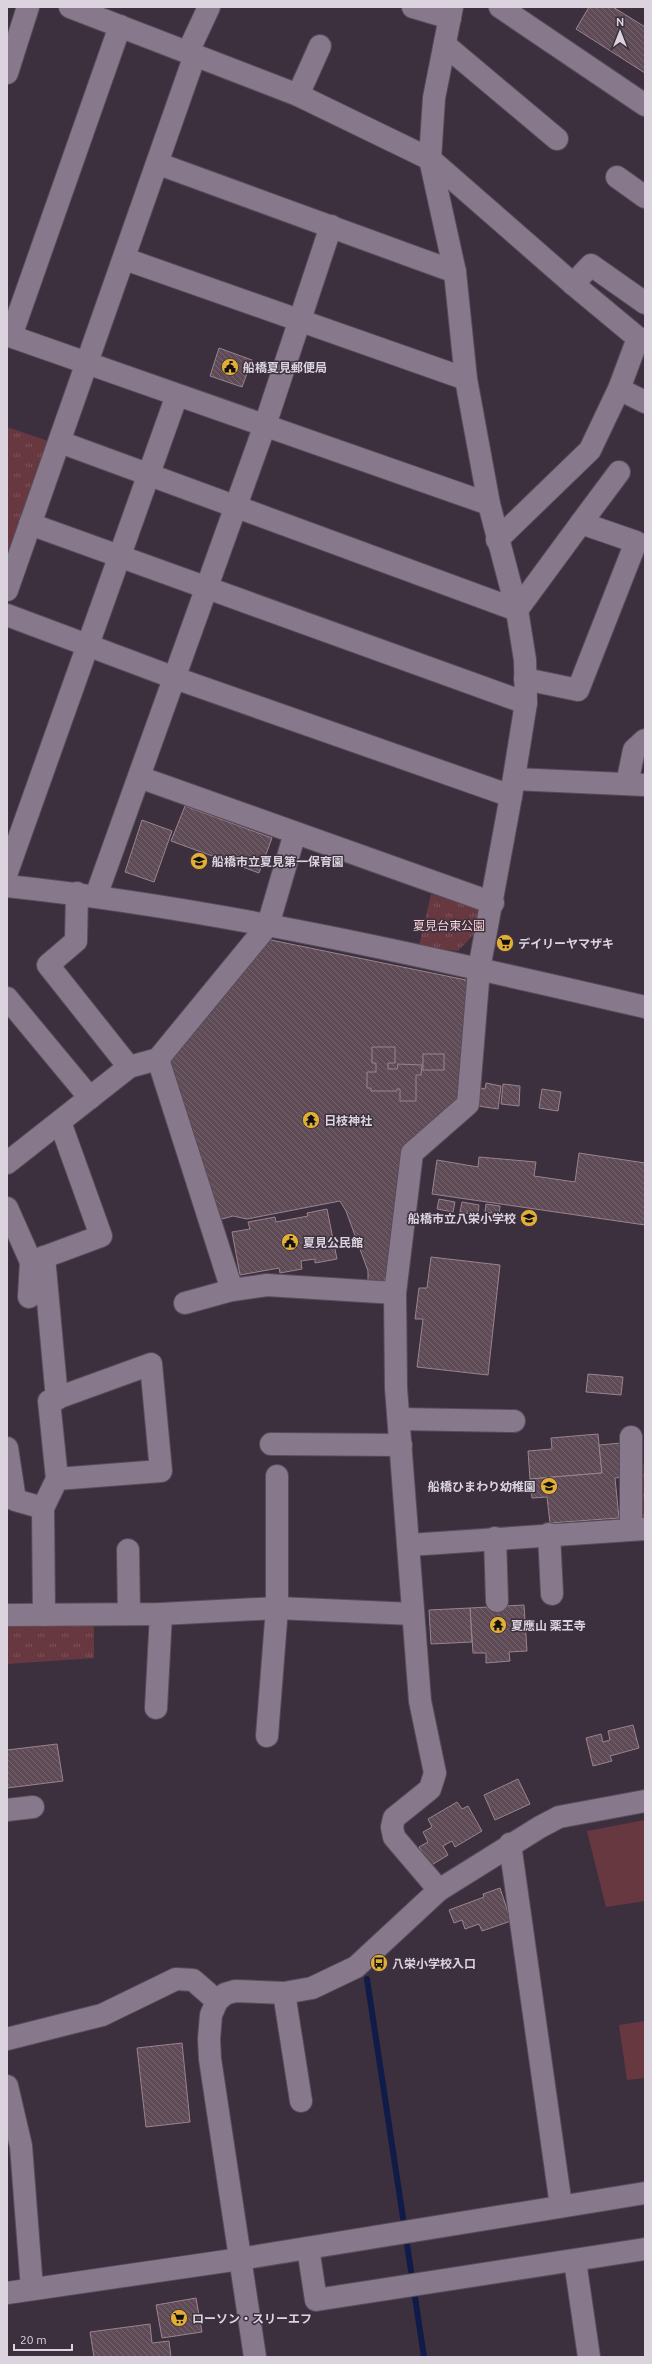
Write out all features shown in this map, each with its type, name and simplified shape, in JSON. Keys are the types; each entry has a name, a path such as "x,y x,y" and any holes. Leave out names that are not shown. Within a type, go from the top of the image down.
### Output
{"street":[{"path":"7,40 18,7"},
{"path":"7,73 28,7"},
{"path":"70,7 298,95 430,160 574,284 642,339 590,450 497,540"},
{"path":"7,590 159,164 192,53 209,7"},
{"path":"413,7 451,12 434,98 430,160 455,272 466,379 489,504 497,540 517,610 525,660 526,703 513,788 480,969 468,1104 412,1153 395,1293 399,1419 420,1701 435,1774 430,1789 394,1818 392,1827 394,1837 438,1890"},
{"path":"500,7 523,14 645,105"},
{"path":"120,26 9,336 489,504"},
{"path":"445,45 557,139"},
{"path":"298,95 320,46"},
{"path":"159,164 455,272"},
{"path":"617,178 645,197"},
{"path":"129,1067 48,965 76,941 87,895 139,777 265,425 331,226"},
{"path":"125,259 301,319 466,379"},
{"path":"574,284 591,265 645,303"},
{"path":"619,389 645,402"},
{"path":"7,872 177,395"},
{"path":"60,442 148,476 517,610"},
{"path":"517,610 619,472"},
{"path":"525,679 578,690 636,542 580,523"},
{"path":"30,524 526,703"},
{"path":"7,615 175,678 513,788 636,785 634,750 645,740"},
{"path":"139,777 493,903"},
{"path":"10,1153 60,1122 129,1067 158,1059 268,925 295,833"},
{"path":"7,886 87,895 268,925 480,969 645,1006"},
{"path":"7,998 90,1098"},
{"path":"158,1059 232,1290"},
{"path":"37,1260 101,1236 60,1122"},
{"path":"7,1208 37,1260 57,1399"},
{"path":"29,1297 37,1260"},
{"path":"185,1303 232,1290 267,1285 395,1293"},
{"path":"44,1615 43,1508 57,1479 49,1401 151,1364 161,1471 57,1479"},
{"path":"399,1419 514,1421"},
{"path":"409,1545 548,1534 638,1529 638,1459 631,1437"},
{"path":"271,1444 401,1445"},
{"path":"7,1448 15,1500 43,1508"},
{"path":"267,1736 277,1608 277,1476"},
{"path":"548,1534 552,1594"},
{"path":"495,1538 497,1601"},
{"path":"128,1550 129,1614"},
{"path":"7,1615 161,1614 277,1608 413,1614"},
{"path":"156,1708 161,1614"},
{"path":"255,2357 209,2039 211,2015 217,2001 225,1994 235,1991 284,1993 312,1988 356,1967 438,1890 510,1844 559,1817 645,1801"},
{"path":"7,1810 33,1807"},
{"path":"510,1844 561,2206"},
{"path":"7,2039 102,2015 176,1980 193,1980 217,2001"},
{"path":"284,1993 301,2101"},
{"path":"7,2086 21,2146 32,2289"},
{"path":"7,2293 308,2248 645,2193"},
{"path":"308,2248 316,2300 645,2249"},
{"path":"575,2261 589,2357"}],"green space":[{"path":"7,427 48,441 7,570"},
{"name":"夏見台東公園","path":"431,894 481,909 475,933 458,951 419,946"},
{"path":"645,1463 645,1521 642,1521 636,1468"},
{"path":"7,1623 94,1623 94,1658 7,1664"},
{"path":"645,1820 645,1901 606,1907 587,1831"},
{"path":"645,2021 645,2078 627,2080 619,2025"}],"building":[{"path":"589,7 613,7 645,27 645,73 576,29"},
{"path":"219,348 252,360 242,387 210,376"},
{"path":"185,806 272,838 259,873 171,841"},
{"path":"142,820 172,831 154,882 125,872"},
{"name":"日枝神社","path":"266,939 466,980 468,986 461,1098 418,1142 407,1142 387,1272 382,1288 368,1281 368,1271 346,1211 340,1201 247,1219 233,1216 215,1221 165,1062"},
{"path":"372,1047 395,1047 395,1063 388,1063 388,1069 397,1069 398,1064 422,1065 421,1075 416,1075 416,1101 400,1101 400,1089 397,1089 397,1091 371,1091 371,1088 367,1088 367,1072 376,1072 376,1063 372,1063"},
{"path":"423,1054 444,1054 444,1070 423,1070"},
{"path":"486,1083 501,1086 498,1109 478,1106 481,1088 485,1089"},
{"path":"503,1084 520,1086 519,1106 501,1104"},
{"path":"542,1089 561,1092 558,1111 539,1108"},
{"path":"579,1153 645,1163 645,1225 432,1194 437,1160 478,1167 479,1157 536,1162 534,1176 575,1182"},
{"path":"439,1199 455,1202 453,1212 437,1209"},
{"path":"462,1202 479,1205 478,1215 460,1212"},
{"path":"486,1204 500,1206 499,1214 485,1212"},
{"path":"327,1209 337,1259 315,1263 315,1259 301,1261 302,1269 280,1273 279,1268 240,1275 232,1232 250,1229 248,1222 275,1217 276,1222 308,1216 307,1213"},
{"path":"431,1257 500,1265 488,1375 417,1367 423,1319 415,1319 419,1288 427,1288"},
{"path":"588,1374 623,1377 621,1395 586,1392"},
{"path":"598,1434 602,1473 530,1479 528,1451 552,1449 551,1438"},
{"path":"621,1443 624,1477 615,1478 619,1518 550,1523 547,1497 532,1498 530,1479 602,1473 599,1445"},
{"name":"夏應山 薬王寺","path":"524,1605 527,1651 509,1652 510,1661 486,1663 486,1653 473,1653 470,1608"},
{"path":"470,1608 472,1642 431,1644 429,1610"},
{"path":"633,1725 639,1748 610,1756 612,1761 593,1766 586,1738 601,1734 603,1742 610,1740 608,1731"},
{"path":"57,1744 63,1781 7,1788 7,1750"},
{"path":"518,1779 530,1804 495,1820 484,1795"},
{"path":"457,1802 462,1809 468,1806 482,1831 455,1847 452,1841 443,1846 448,1855 430,1866 419,1847 428,1842 423,1832 432,1827 428,1819"},
{"path":"500,1888 511,1921 482,1931 479,1924 465,1929 462,1920 454,1923 449,1910 484,1897 483,1894"},
{"path":"182,2043 190,2122 146,2127 137,2048"},
{"name":"ローソン・スリーエフ","path":"196,2298 202,2332 162,2338 156,2305"},
{"path":"150,2324 152,2343 169,2341 171,2357 94,2357 90,2332"}],"waterway":[{"path":"367,1979 424,2357"}],"place":[{"name":"船橋夏見郵便局","path":"230,367"},
{"name":"船橋市立夏見第一保育園","path":"199,861"},
{"name":"デイリーヤマザキ","path":"505,943"},
{"name":"日枝神社","path":"311,1120"},
{"name":"船橋市立八栄小学校","path":"529,1218"},
{"name":"夏見公民館","path":"290,1242"},
{"name":"船橋ひまわり幼稚園","path":"549,1486"},
{"name":"夏應山 薬王寺","path":"498,1625"},
{"name":"八栄小学校入口","path":"379,1963"},
{"name":"ローソン・スリーエフ","path":"179,2318"}]}
